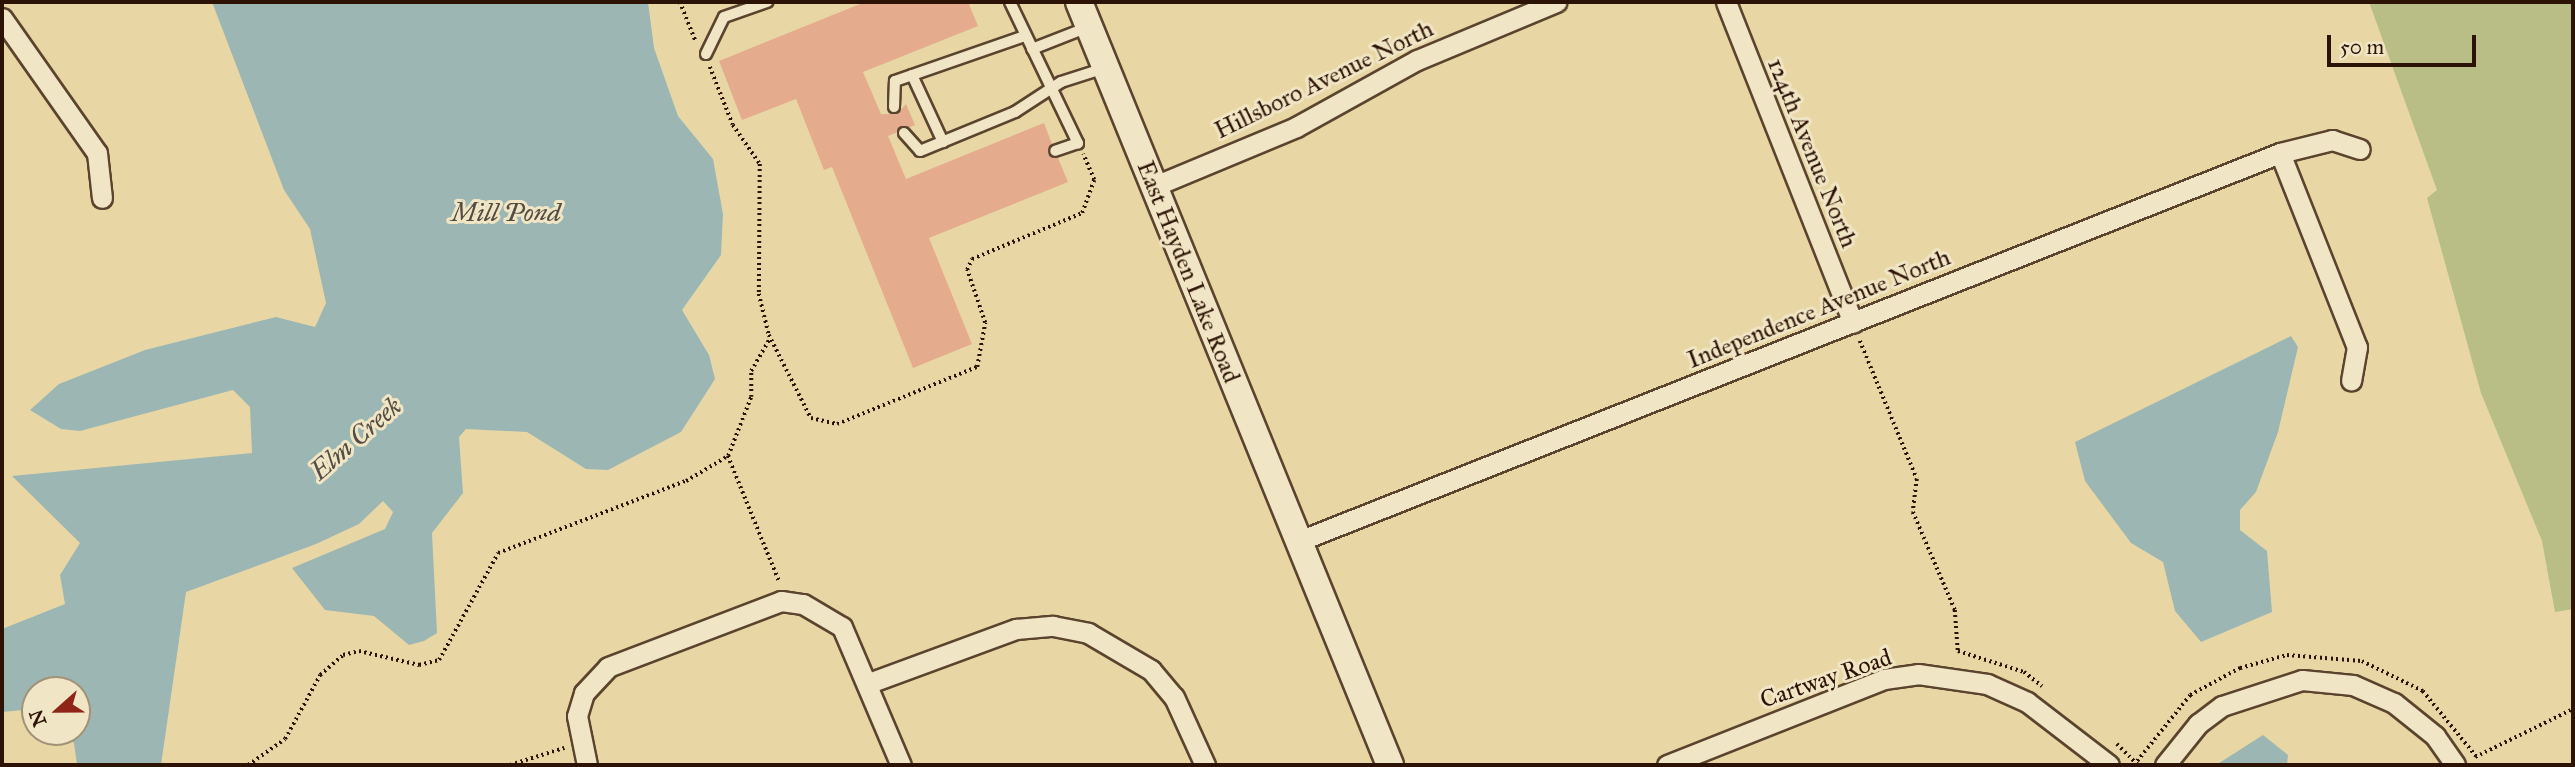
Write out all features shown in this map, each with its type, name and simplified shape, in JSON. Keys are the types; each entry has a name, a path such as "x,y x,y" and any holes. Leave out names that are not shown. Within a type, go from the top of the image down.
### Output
{"main road":[{"name":"East Hayden Lake Road","path":"1079,2 1152,187 1390,765"}],"street":[{"name":"Hillsboro Avenue North","path":"1152,187 1296,127 1417,60 1556,2"},
{"name":"124th Avenue North","path":"1726,2 1853,323"},
{"path":"2,18 97,153 103,198"},
{"name":"Independence Avenue North","path":"1299,541 2280,153 2332,140 2360,149"},
{"path":"2280,153 2357,347 2351,380"},
{"path":"583,754 584,693 608,667 781,601 803,604 842,627 869,683 901,765"},
{"path":"869,683 1016,629 1053,626 1088,634 1151,670 1174,697 1205,765"},
{"name":"Cartway Road","path":"1667,765 1884,679 1919,674 1987,684 2027,702 2109,765"},
{"path":"2165,765 2198,724 2222,706 2302,680 2353,685 2394,703 2435,736 2461,763"}],"lane":[{"path":"706,54 724,18 767,2"},
{"path":"1010,2 1078,143 1055,151"},
{"path":"1032,49 1089,27"},
{"path":"894,107 895,81 1025,36"},
{"path":"904,133 920,151 1052,88 1105,68"},
{"path":"912,75 943,142"}],"path":[{"path":"680,2 706,54 733,125 760,164 759,294 770,338 811,418 837,424 977,366 985,323 967,270 972,259 1082,213 1094,180 1078,143"},
{"path":"1853,323 1917,479 1913,512 1955,610 1958,652 2024,672 2053,696"},
{"path":"248,765 285,739 320,675 343,655 359,651 419,665 439,660 498,553 686,481 728,456 751,397 751,371 770,338"},
{"path":"728,456 779,579 781,601"},
{"path":"2461,763 2573,709"},
{"path":"2107,737 2138,765"},
{"path":"510,765 583,754"}],"green space":[{"path":"2369,2 2573,2 2573,609 2555,612 2542,541 2481,393 2427,198 2437,190"}],"water":[{"name":"Mill Pond","path":"212,2 648,2 654,48 678,116 713,159 723,214 721,255 682,310 709,355 715,379 681,432 608,470 586,469 527,432 466,429 459,437 463,493 432,533 437,633 424,641 409,645 374,616 325,610 292,568 385,529 393,512 383,501 359,524 316,544 186,592 161,765 77,765 74,746 91,746 91,676 21,676 21,710 2,712 2,629 65,604 60,575 80,543 12,476 252,453 250,407 233,390 80,431 61,429 30,410 59,384 145,350 276,317 315,327 326,303 310,229 284,190"},
{"path":"2291,336 2298,347 2278,432 2256,492 2240,510 2240,530 2267,551 2272,612 2201,642 2175,611 2163,562 2131,543 2085,481 2075,442"},
{"path":"2263,735 2288,755 2287,765 2216,765"}],"building":[{"path":"865,2 968,2 978,26 863,72 881,114 897,114 906,104 915,125 888,136 906,179 1044,123 1052,144 1048,154 1058,158 1068,182 929,238 972,344 913,368 832,167 824,170 796,99 742,120 719,61"}],"water label":[{"name":"Elm Creek","path":"356,439"}]}
